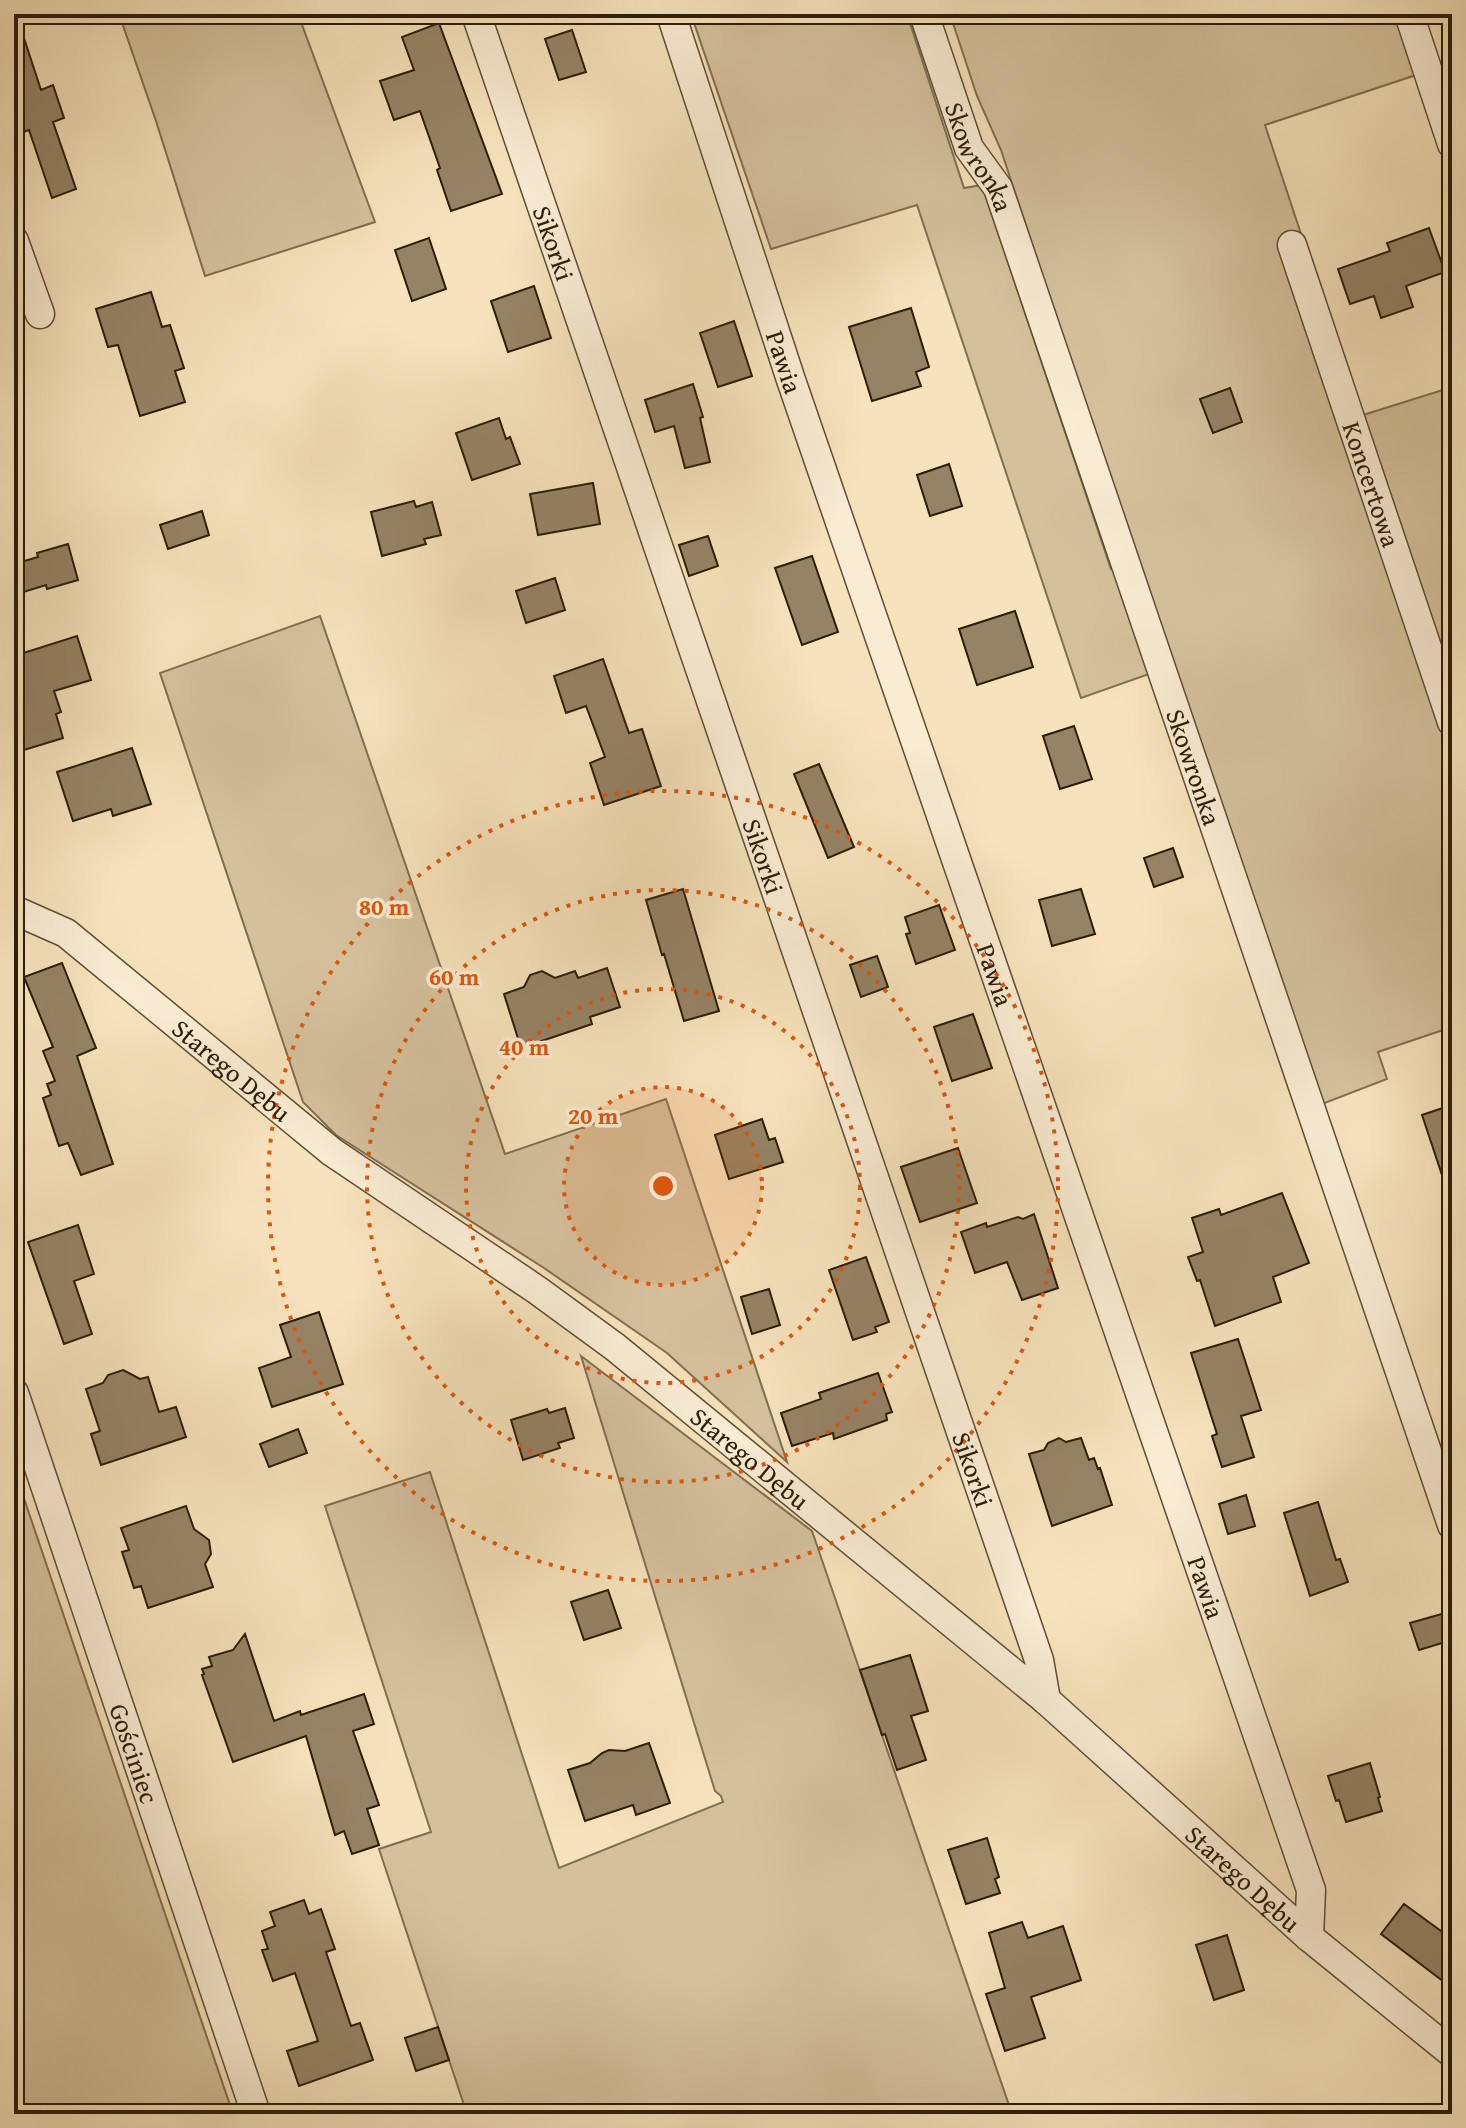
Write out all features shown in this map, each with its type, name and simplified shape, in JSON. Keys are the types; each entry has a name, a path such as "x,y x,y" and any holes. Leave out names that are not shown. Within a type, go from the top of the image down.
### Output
{"street":[{"name":"Sikorki","path":"476,14 1039,1660 1046,1700"},
{"name":"Pawia","path":"671,14 791,380 1311,1890 1309,1937"},
{"name":"Skowronka","path":"924,14 969,148 998,188 1452,1525"},
{"path":"1409,14 1452,144"},
{"path":"14,241 40,314"},
{"name":"Koncertowa","path":"1292,245 1452,722"},
{"name":"Starego Dębu","path":"14,910 66,933 332,1152 537,1290 615,1347 1046,1700 1309,1937 1452,2053"},
{"name":"Gościniec","path":"14,1393 256,2114"}],"shaded area":[{"path":"119,14 319,14 301,22 375,222 205,276"},
{"path":"691,14 907,14 964,188 982,185 1111,569 1117,568 1155,672 1081,698 917,205 771,249"},
{"path":"950,14 1396,14 1416,75 1265,125 1301,234 1286,239 1452,734 1452,1027 1378,1052 1387,1079 1317,1106 1001,150 977,96"},
{"path":"1452,387 1452,682 1360,416"},
{"path":"320,616 505,1154 666,1099 787,1462 667,1353 544,1268 336,1135 303,1102 160,673"},
{"path":"581,1356 812,1531 1012,2114 467,2114 379,1849 431,1832 325,1506 430,1472 559,1868 723,1802 715,1791"},
{"path":"14,1469 233,2114 14,2114"}],"building":[{"path":"19,23 41,90 53,85 64,118 53,122 76,189 52,198 29,130 14,135 14,24"},
{"path":"439,23 502,194 451,211 420,111 394,120 380,81 414,70 402,37"},
{"path":"572,30 586,72 559,80 545,39"},
{"path":"1429,228 1445,272 1406,286 1413,307 1381,318 1374,296 1350,304 1338,269 1390,251 1387,243"},
{"path":"429,238 446,289 412,301 395,250"},
{"path":"534,286 551,338 508,352 491,301"},
{"path":"151,292 162,327 170,325 184,368 175,371 185,402 140,416 118,345 108,347 96,309"},
{"path":"911,308 929,367 916,372 921,386 872,401 849,327"},
{"path":"734,321 752,376 718,387 700,333"},
{"path":"693,384 703,417 700,418 710,462 685,468 674,426 655,432 645,400"},
{"path":"1230,388 1242,422 1213,433 1200,399"},
{"path":"499,418 520,464 472,480 456,433"},
{"path":"949,464 962,506 930,516 917,475"},
{"path":"593,483 600,524 538,535 530,494"},
{"path":"414,501 416,507 432,502 441,535 424,539 426,544 382,556 371,512"},
{"path":"202,511 209,535 168,549 160,525"},
{"path":"708,536 718,566 689,576 679,545"},
{"path":"68,544 78,580 47,589 46,585 14,595 14,564"},
{"path":"812,556 838,632 802,645 775,568"},
{"path":"555,578 565,610 526,623 516,591"},
{"path":"1015,611 1033,667 977,685 959,629"},
{"path":"77,636 91,680 54,691 61,712 56,714 63,738 24,750 14,718 14,656"},
{"path":"603,659 629,733 642,729 661,786 604,805 590,763 605,757 586,706 566,713 554,676"},
{"path":"1074,726 1092,779 1060,789 1043,736"},
{"path":"132,748 151,804 113,816 111,809 73,821 57,772"},
{"path":"819,764 854,847 828,858 794,774"},
{"path":"1173,848 1183,877 1154,887 1144,858"},
{"path":"683,889 719,1011 684,1021 646,900"},
{"path":"1081,889 1095,934 1052,946 1039,900"},
{"path":"939,905 955,950 916,964 906,934 910,933 905,917"},
{"path":"877,956 888,987 861,997 850,965"},
{"path":"62,963 96,1048 77,1056 113,1164 81,1175 68,1143 59,1146 43,1098 51,1095 47,1084 55,1081 43,1051 53,1047 24,977"},
{"path":"607,968 620,1007 590,1017 592,1024 521,1048 504,994 524,987 530,975 542,971 555,978 575,971 578,978"},
{"path":"973,1014 992,1068 952,1081 934,1027"},
{"path":"1452,1105 1452,1189 1447,1190 1422,1115"},
{"path":"762,1119 769,1140 775,1138 783,1162 729,1179 715,1135"},
{"path":"958,1148 977,1203 920,1222 901,1167"},
{"path":"1282,1193 1309,1263 1273,1277 1281,1302 1215,1326 1200,1280 1197,1281 1188,1257 1203,1252 1192,1218 1219,1209 1221,1215"},
{"path":"1034,1214 1058,1288 1022,1300 1007,1262 975,1273 961,1232 986,1223 987,1227"},
{"path":"78,1225 94,1274 74,1281 92,1334 64,1344 28,1242"},
{"path":"866,1257 889,1322 875,1327 877,1332 853,1340 829,1270"},
{"path":"769,1289 780,1325 752,1334 741,1297"},
{"path":"319,1312 343,1384 272,1407 259,1368 291,1357 280,1325"},
{"path":"1238,1339 1261,1410 1241,1416 1254,1457 1222,1467 1212,1436 1217,1434 1191,1353"},
{"path":"123,1370 140,1379 148,1377 159,1412 176,1407 186,1437 101,1465 91,1434 100,1431 86,1389 103,1383 108,1375"},
{"path":"878,1373 892,1412 886,1414 887,1420 834,1439 833,1433 792,1446 781,1413 821,1399 819,1393"},
{"path":"565,1408 574,1438 558,1443 560,1448 523,1460 511,1420 547,1409 549,1413"},
{"path":"298,1429 307,1453 269,1467 260,1444"},
{"path":"1059,1438 1066,1442 1081,1438 1089,1460 1094,1458 1100,1468 1112,1505 1052,1526 1029,1454 1044,1450 1048,1443"},
{"path":"1246,1495 1255,1526 1228,1534 1219,1504"},
{"path":"1318,1502 1336,1560 1340,1559 1348,1582 1310,1596 1284,1513"},
{"path":"186,1506 194,1529 209,1540 211,1554 205,1564 213,1587 148,1608 141,1586 134,1588 122,1552 129,1550 121,1528"},
{"path":"608,1590 621,1628 584,1640 571,1602"},
{"path":"1452,1611 1452,1640 1419,1650 1410,1623"},
{"path":"245,1634 274,1721 364,1694 374,1724 353,1731 379,1805 367,1809 379,1845 352,1854 344,1831 335,1835 306,1736 233,1762 202,1669 212,1666 209,1657 233,1650"},
{"path":"910,1655 928,1711 911,1716 926,1760 897,1770 860,1670"},
{"path":"649,1743 670,1803 636,1815 633,1805 585,1821 568,1770 590,1763 609,1750 625,1751"},
{"path":"1370,1763 1382,1811 1346,1822 1328,1776"},
{"path":"987,1838 999,1877 995,1879 1000,1893 966,1904 948,1850"},
{"path":"304,1900 309,1914 321,1909 335,1949 326,1952 351,2026 360,2023 373,2060 299,2086 287,2051 318,2041 295,1973 273,1981 262,1950 268,1949 262,1931 275,1926 270,1912"},
{"path":"1404,1904 1452,1939 1452,1988 1381,1934"},
{"path":"1022,1922 1028,1938 1063,1926 1081,1980 1031,1997 1045,2038 1005,2051 986,1994 1005,1988 989,1933"},
{"path":"1227,1935 1244,1990 1214,2000 1196,1945"},
{"path":"438,2027 449,2060 416,2071 405,2038"}]}
